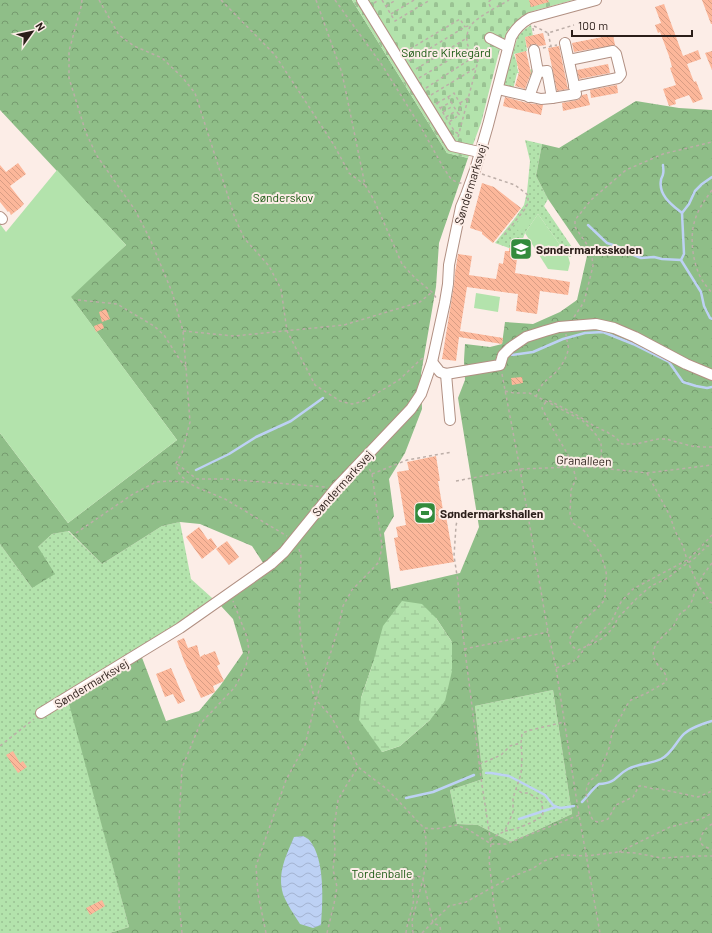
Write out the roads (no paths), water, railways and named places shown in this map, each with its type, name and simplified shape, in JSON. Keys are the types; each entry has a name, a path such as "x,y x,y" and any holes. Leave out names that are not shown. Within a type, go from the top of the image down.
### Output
{"street":[{"path":"362,0 452,146 479,152"},
{"name":"Søndermarksvej","path":"40,713 180,628 271,564 284,552 336,488 411,409 421,394 445,302 449,265 461,207 466,196 498,89 511,37 524,21 530,18 596,0"},
{"path":"490,38 508,47"},
{"path":"498,89 541,99 576,94 566,43"},
{"path":"529,97 538,72 534,50"},
{"path":"569,60 613,51 616,54 621,74 618,78 574,87"},
{"path":"538,72 547,71 552,98"},
{"path":"430,360 440,372 446,374 500,364 503,355 516,343 526,337 568,326 596,324 614,328 635,337 686,364 712,375"},
{"path":"446,374 450,420"}],"water":[{"path":"303,836 309,840 315,849 321,870 321,925 313,928 300,924 286,901 281,886 283,865 294,837"}],"waterway":[{"path":"663,165 663,176 661,179 662,190 667,199 682,213 684,254 681,260 701,292 704,306 712,319"},
{"path":"682,213 689,204 695,191 712,177"},
{"path":"588,225 607,243 622,248 641,258 654,257 681,260"},
{"path":"512,355 533,352 563,339 585,333 603,332 633,344 669,362 683,382 707,388 712,387"},
{"path":"196,470 229,454 256,437 291,421 323,398"},
{"path":"582,802 599,784 613,781 632,767 661,759 670,752 685,733 712,721"},
{"path":"486,773 509,776 545,795 553,805 557,807 561,808 574,806"},
{"path":"406,798 433,792 474,775"},
{"path":"519,819 556,807"}],"place":[{"name":"Søndermarksskolen","path":"521,249"},
{"name":"Søndermarkshallen","path":"425,513"}],"park label":[{"name":"Søndre Kirkegård","path":"446,52"},
{"name":"Sønderskov","path":"283,197"},
{"name":"Tordenballe","path":"382,873"}]}
